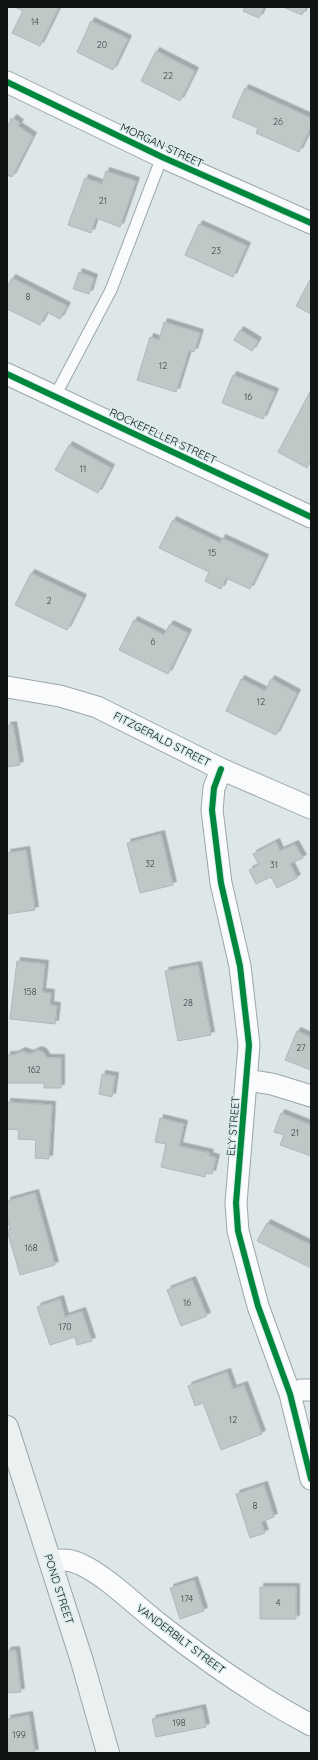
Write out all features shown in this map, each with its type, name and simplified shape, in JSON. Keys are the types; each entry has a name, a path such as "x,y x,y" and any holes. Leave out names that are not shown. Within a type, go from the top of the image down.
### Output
{"main road":[{"name":"POND STREET","path":"7,1427 82,1661 108,1753"}],"street":[{"name":"MORGAN STREET","path":"7,82 162,157 311,223"},
{"name":"ROCKEFELLER STREET","path":"7,374 311,517"},
{"name":"FITZGERALD STREET","path":"7,687 53,694 97,707 221,769 311,808"},
{"name":"ELY STREET","path":"221,769 214,788 212,810 222,883 242,987 249,1045 236,1203 238,1231 258,1306 290,1394 311,1479"},
{"path":"247,1080 272,1084 311,1096"},
{"path":"290,1394 301,1390 311,1390"},
{"name":"VANDERBILT STREET","path":"50,1562 60,1560 70,1561 89,1570 171,1633 263,1699 311,1725"}],"lane":[{"path":"55,396 111,290 162,157"}],"building":[{"path":"15,7 55,7 58,9 40,46 12,33 23,11"},
{"path":"245,7 264,7 259,18 243,11"},
{"path":"283,7 306,7 302,15"},
{"path":"91,21 128,39 113,70 77,52"},
{"path":"156,51 195,71 180,101 141,81"},
{"path":"245,88 311,118 311,127 299,152 256,133 258,128 232,117"},
{"path":"13,118 20,123 18,126 33,136 12,177 7,175 7,122 9,124"},
{"path":"106,171 136,181 120,227 96,218 91,233 68,225 85,178 102,184"},
{"path":"199,224 247,246 233,277 185,255"},
{"path":"79,272 94,278 89,294 73,289"},
{"path":"12,278 67,306 60,319 47,312 40,325 7,309 7,287"},
{"path":"311,278 311,314 296,306"},
{"path":"164,322 200,333 194,352 189,350 176,392 137,380 150,337 159,340"},
{"path":"240,330 258,341 252,351 234,340"},
{"path":"233,375 275,392 263,419 222,403"},
{"path":"310,392 311,459 307,468 278,452"},
{"path":"69,445 111,468 98,493 55,470"},
{"path":"173,520 220,543 222,538 265,558 250,589 226,578 221,589 205,581 209,572 159,548"},
{"path":"31,573 83,598 67,630 15,605"},
{"path":"134,620 164,635 170,624 188,633 168,674 119,650"},
{"path":"241,679 265,691 271,679 297,693 276,735 226,711"},
{"path":"13,725 20,765 7,767 7,726"},
{"path":"161,834 173,885 140,893 127,843"},
{"path":"276,842 280,851 295,844 303,858 290,864 297,878 277,888 271,877 256,884 249,870 259,865 253,854"},
{"path":"26,850 35,910 7,914 7,853"},
{"path":"17,961 45,964 42,992 51,993 50,1005 57,1006 55,1024 10,1019"},
{"path":"198,965 211,1035 178,1041 165,971"},
{"path":"297,1031 311,1037 311,1070 285,1060"},
{"path":"38,1050 43,1052 47,1058 61,1058 61,1088 44,1088 44,1083 7,1083 7,1055 14,1055 22,1051 30,1054"},
{"path":"102,1074 115,1076 112,1097 99,1094"},
{"path":"7,1102 52,1105 49,1159 35,1158 36,1140 18,1139 19,1130 7,1129"},
{"path":"281,1113 311,1125 311,1156 280,1145 284,1135 274,1132"},
{"path":"160,1118 184,1124 179,1146 210,1153 209,1156 216,1158 212,1174 206,1173 205,1177 161,1167 166,1144 155,1142"},
{"path":"35,1193 55,1265 20,1275 7,1230 10,1229 7,1218 7,1201"},
{"path":"267,1223 311,1245 311,1268 257,1241"},
{"path":"192,1280 207,1316 181,1326 167,1290"},
{"path":"60,1299 65,1317 82,1311 92,1341 77,1345 75,1337 50,1345 37,1307"},
{"path":"227,1372 233,1389 244,1385 262,1434 221,1450 203,1403 195,1406 188,1386"},
{"path":"264,1485 274,1517 261,1522 265,1533 250,1538 236,1494"},
{"path":"194,1580 204,1611 180,1619 170,1588"},
{"path":"260,1587 296,1587 296,1619 260,1619"},
{"path":"16,1650 21,1692 7,1693 7,1651"},
{"path":"202,1708 206,1727 156,1737 152,1719"},
{"path":"29,1715 35,1753 8,1753 7,1719"}],"cycle path":[{"path":"7,82 162,157 311,223"},
{"path":"7,374 311,517"},
{"path":"221,769 214,788 212,810 221,883 240,966 249,1045 236,1203 238,1231 258,1306 290,1394 311,1479"}]}
